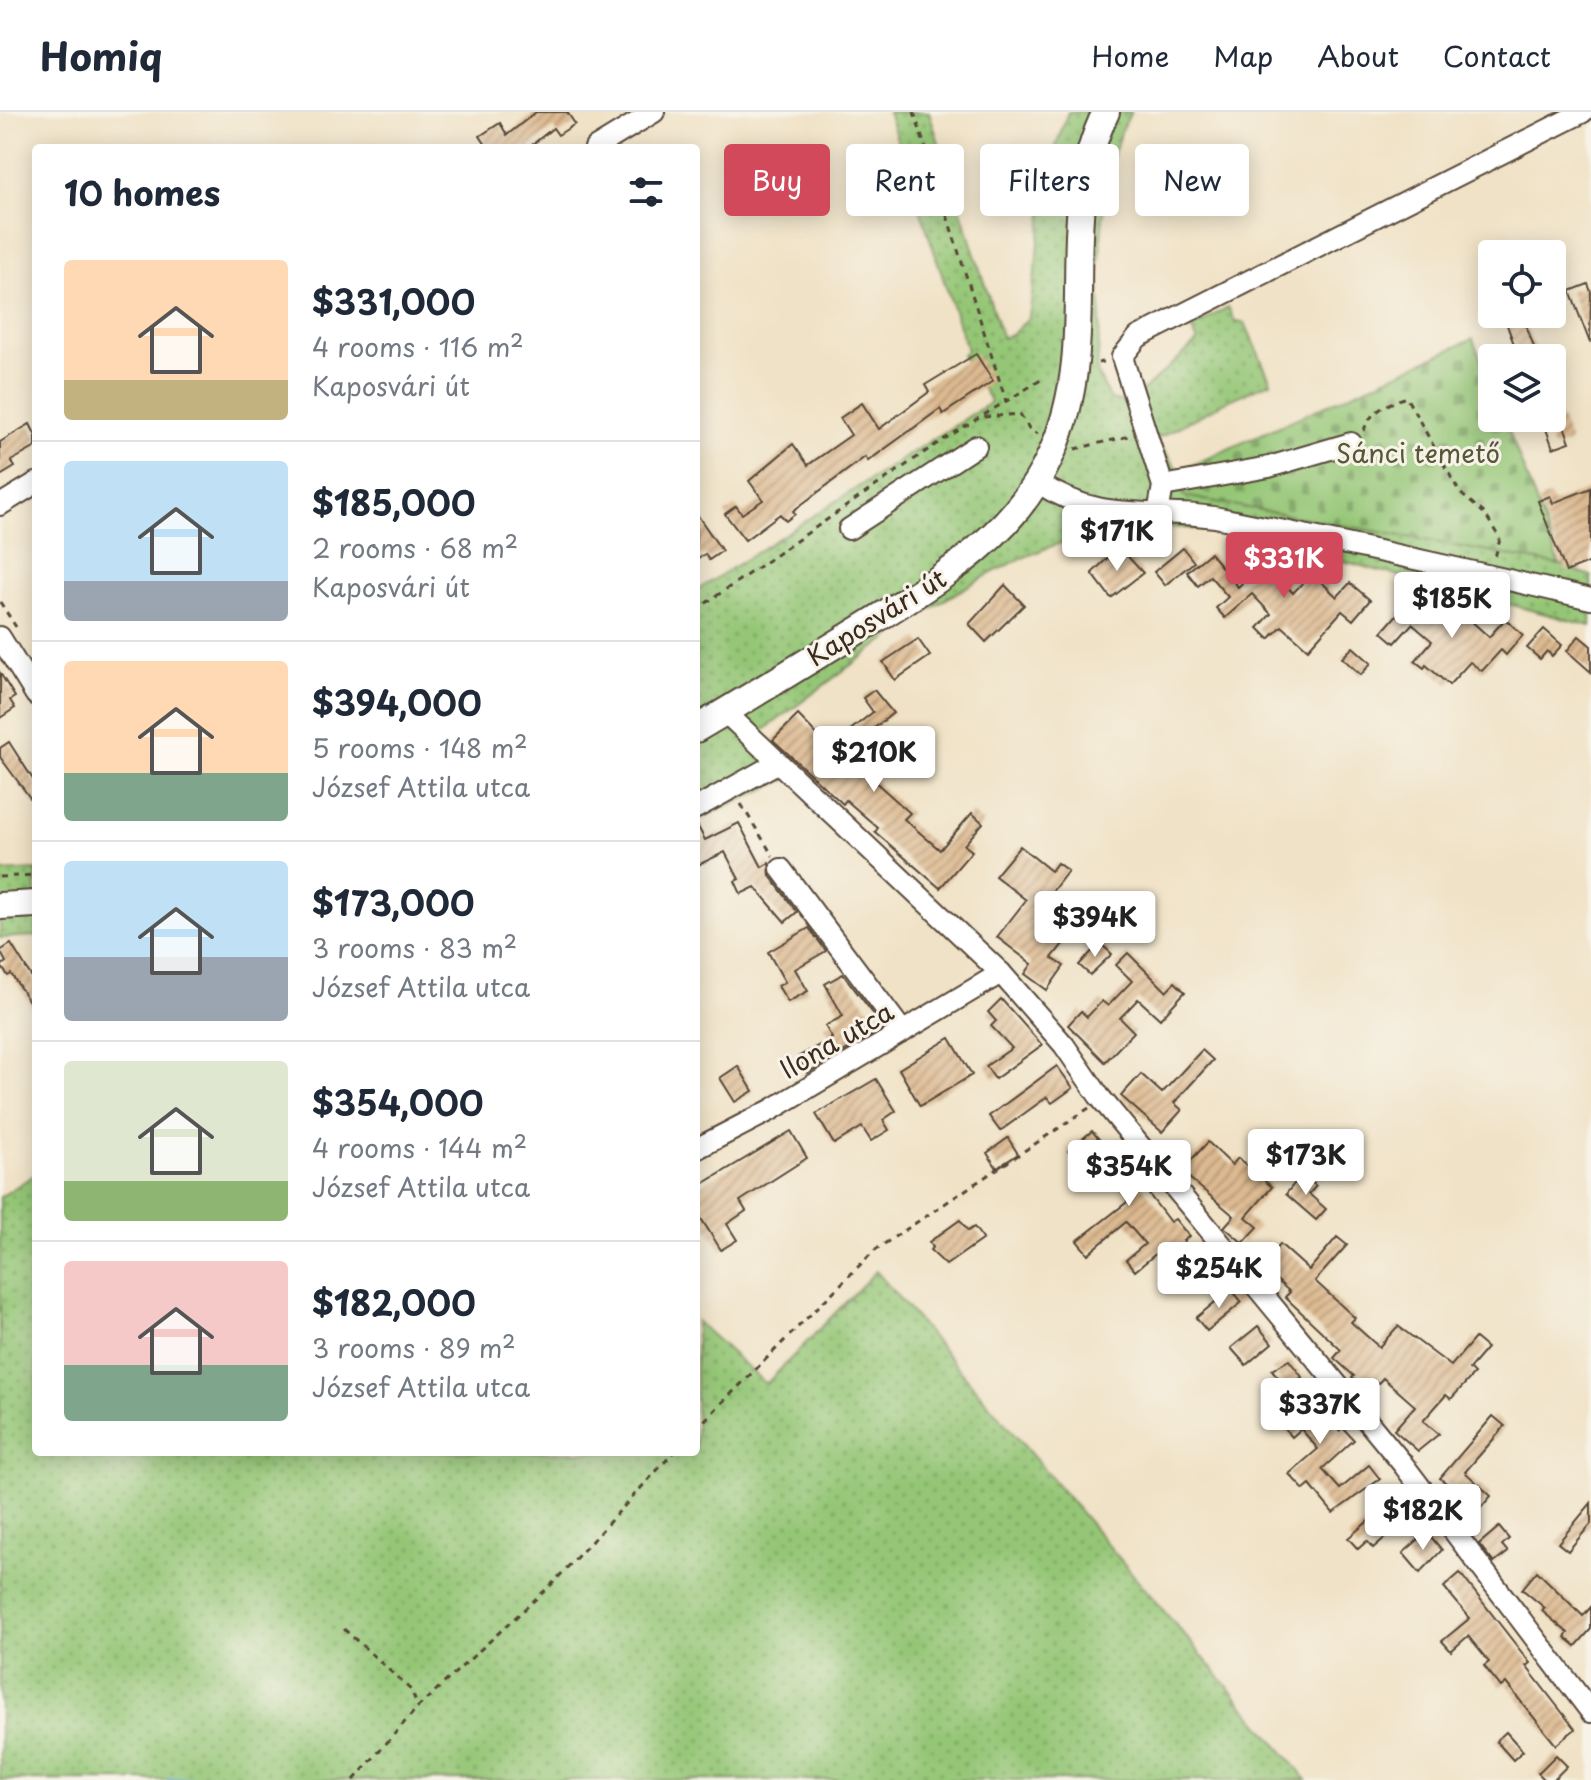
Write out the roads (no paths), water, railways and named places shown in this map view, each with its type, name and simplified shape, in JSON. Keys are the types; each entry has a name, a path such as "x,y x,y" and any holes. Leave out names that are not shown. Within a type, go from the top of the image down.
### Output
{"main road":[{"name":"Kaposvári út","path":"700,727 934,584 975,555 1007,523 1037,482 1056,442 1072,391 1076,359 1079,198 1085,168 1106,112"},
{"path":"0,906 32,904"}],"street":[{"path":"602,144 654,112"},
{"path":"1158,513 1163,486 1122,357 1138,337 1583,112"},
{"path":"1163,486 1269,467 1351,443"},
{"path":"849,529 885,509 976,446"},
{"path":"1037,482 1089,509 1226,519 1591,599"},
{"path":"0,505 32,485"},
{"path":"0,637 32,689"},
{"path":"725,712 1001,973 1064,1045 1099,1096 1402,1463 1591,1712"},
{"path":"700,806 732,791 777,763"},
{"path":"781,869 903,1032"},
{"name":"Ilona utca","path":"700,1147 1001,973"}],"waterway":[{"path":"170,1780 195,1780"}],"park label":[{"name":"Sánci temető","path":"1418,454"}]}
